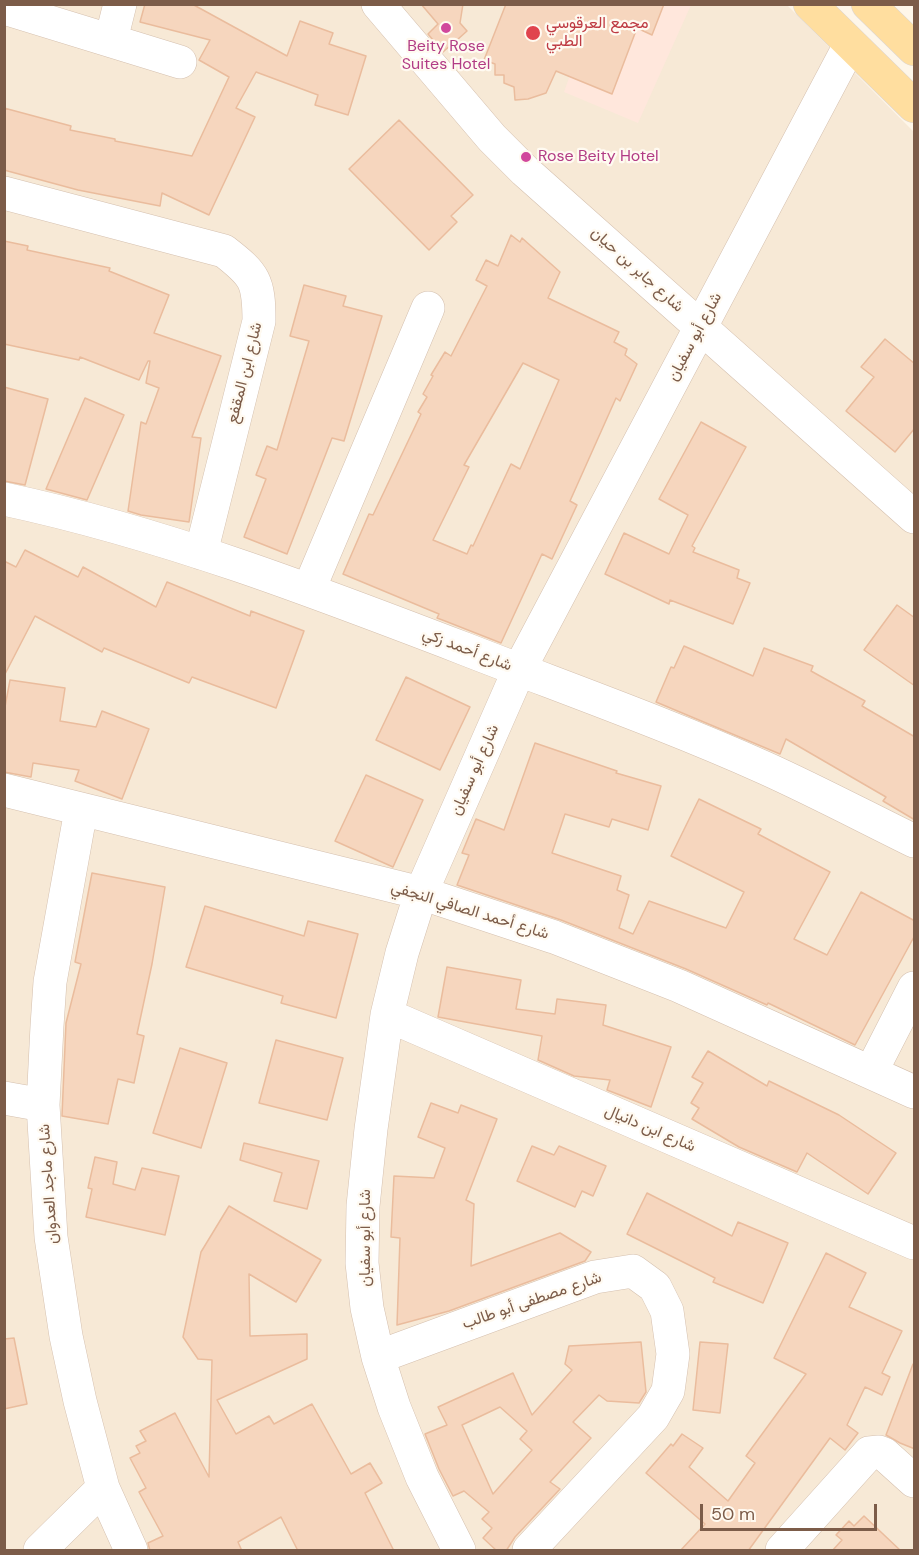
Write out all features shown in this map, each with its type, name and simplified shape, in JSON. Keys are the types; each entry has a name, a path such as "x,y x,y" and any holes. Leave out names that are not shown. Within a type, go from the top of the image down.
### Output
{"main road":[{"path":"810,4 915,106"},
{"path":"868,4 915,49"}],"street":[{"path":"111,40 120,4"},
{"name":"شارع جابر بن حيان","path":"378,4 516,163 915,517"},
{"path":"4,8 180,62"},
{"name":"شارع أبو سفيان","path":"459,1551 422,1477 394,1407 378,1357 367,1308 362,1263 363,1206 387,1015 402,953 421,893 519,670 850,45"},
{"name":"شارع ابن المقفع","path":"4,193 224,250 249,270 259,296 260,321 201,553"},
{"path":"309,589 428,308"},
{"name":"شارع أحمد زكي","path":"4,499 59,511 201,553 309,589 647,718 764,768 915,842"},
{"name":"شارع أحمد الصافي النجفي","path":"4,790 421,893 554,938 679,986 915,1092"},
{"name":"شارع ماجد العدوان","path":"81,810 50,982 43,1105 51,1237 66,1336 103,1488 131,1551"},
{"path":"871,1072 915,988"},
{"name":"شارع ابن دانيال","path":"387,1015 915,1243"},
{"path":"4,1098 43,1105"},
{"name":"شارع مصطفى أبو طالب","path":"378,1357 595,1277 633,1271 655,1287 667,1311 673,1354 668,1391 653,1417 529,1551"},
{"path":"782,1551 869,1454 874,1452 884,1454 915,1480"},
{"path":"40,1551 103,1488"}],"shaded area":[{"path":"5,5 787,5 914,132 914,1550 5,1550"},
{"path":"595,5 691,5 638,123 564,92"}],"building":[{"path":"145,4 192,4 287,56 300,21 333,33 329,44 366,56 348,115 315,105 318,95 256,72 236,108 255,117 209,215 162,193 160,206 78,190 4,170 4,108 71,126 70,130 192,156 229,77 199,60 210,40 140,22"},
{"name":"Beity Rose Suites Hotel","path":"421,4 463,4 460,23 467,31 457,40 456,44 454,42 443,52 428,34 438,24"},
{"path":"506,4 664,4 652,35 637,28 612,94 556,71 546,93 528,99 515,100 514,87 504,83 504,75 495,75 495,64 484,60"},
{"path":"399,120 473,195 451,216 457,222 429,250 349,169"},
{"path":"511,235 520,242 522,238 560,272 548,298 619,332 614,342 627,349 625,355 637,364 620,401 616,398 570,501 577,505 552,559 542,554 501,643 437,618 439,614 343,574 369,514 373,515 421,414 418,412 427,397 423,394 433,376 431,375 445,352 451,356 487,286 476,280 486,260 498,266","holes":["523,363 559,380 520,469 511,464 473,546 471,545 467,554 433,540 469,467 464,465"]},
{"path":"4,241 28,246 27,250 110,268 109,271 169,295 154,333 221,356 192,437 201,438 189,522 128,511 141,422 146,424 159,388 146,383 150,361 139,380 80,357 79,360 4,344"},
{"path":"304,285 346,296 343,306 382,316 344,441 332,438 287,554 244,537 266,479 256,475 267,446 277,450 309,341 290,336"},
{"path":"885,339 915,364 915,428 895,452 846,411 874,377 861,367"},
{"path":"4,387 48,399 25,485 4,481"},
{"path":"85,398 124,415 87,500 46,489"},
{"path":"701,422 746,447 692,546 695,548 693,552 739,570 737,578 750,583 733,624 670,600 669,604 605,574 624,533 669,554 688,515 659,499"},
{"path":"25,550 78,577 83,567 156,607 167,582 250,616 251,611 304,631 276,708 192,677 189,683 104,648 102,652 35,616 4,676 4,561 16,567"},
{"path":"897,605 915,618 915,686 864,650"},
{"path":"684,646 753,676 764,648 813,666 811,671 865,701 862,706 915,737 915,820 883,801 886,797 786,739 780,754 656,702 671,667 674,668"},
{"path":"406,677 470,707 440,770 376,740"},
{"path":"10,680 65,688 60,721 96,727 102,711 149,729 122,799 75,781 79,770 33,763 31,777 4,772 4,712"},
{"path":"535,743 617,771 616,773 661,786 648,830 612,819 609,827 565,814 552,853 621,876 617,890 629,895 619,928 633,934 649,901 726,928 744,892 671,856 699,799 761,829 758,834 830,872 794,939 827,955 861,892 915,921 915,935 855,1045 768,1003 767,1005 686,969 561,920 457,885 469,855 462,853 476,819 504,830"},
{"path":"366,775 423,800 393,867 335,841"},
{"path":"92,873 165,887 137,1034 144,1036 134,1083 118,1079 108,1124 62,1116 66,1023 81,964 75,962"},
{"path":"205,906 304,936 308,921 358,934 336,1018 281,1003 283,996 186,967"},
{"path":"447,967 521,980 516,1009 555,1014 557,999 606,1005 603,1025 671,1047 651,1107 607,1090 610,1080 574,1076 538,1060 542,1036 438,1017"},
{"path":"276,1040 343,1058 327,1120 259,1103"},
{"path":"180,1048 227,1063 201,1148 153,1133"},
{"path":"708,1051 767,1086 769,1081 839,1115 896,1153 868,1194 807,1153 797,1172 739,1147 692,1119 699,1108 691,1103 703,1083 692,1077"},
{"path":"431,1103 458,1113 461,1105 497,1119 466,1200 474,1204 471,1266 560,1233 591,1252 585,1261 449,1311 397,1325 400,1238 391,1237 394,1176 434,1178 445,1148 418,1137"},
{"path":"244,1143 319,1161 307,1209 274,1201 282,1173 240,1160"},
{"path":"532,1146 554,1155 559,1146 606,1166 593,1196 582,1191 575,1207 517,1181"},
{"path":"95,1157 117,1162 113,1184 135,1190 142,1168 179,1176 165,1235 86,1217 92,1189 88,1188"},
{"path":"647,1193 732,1236 738,1222 788,1243 763,1303 713,1282 715,1278 627,1234"},
{"path":"229,1206 321,1260 296,1302 249,1274 250,1336 307,1334 307,1359 217,1400 236,1434 269,1416 274,1424 312,1404 351,1474 370,1463 382,1483 365,1493 394,1551 298,1551 281,1517 238,1542 242,1551 150,1551 148,1543 163,1536 139,1492 146,1488 130,1458 140,1453 136,1446 146,1441 140,1431 175,1413 209,1477 212,1360 198,1359 183,1337 201,1252"},
{"path":"826,1253 866,1273 849,1307 902,1331 882,1373 890,1377 882,1395 865,1387 847,1425 858,1433 845,1450 830,1438 748,1551 680,1551 705,1524 646,1473 682,1434 703,1448 689,1467 728,1501 755,1463 746,1456 806,1374 774,1358"},
{"path":"14,1338 27,1404 4,1409 4,1339"},
{"path":"641,1342 646,1392 639,1403 607,1401 599,1395 573,1422 591,1438 550,1482 560,1489 515,1537 506,1551 497,1551 483,1538 492,1528 482,1519 489,1512 464,1491 453,1496 425,1434 447,1425 438,1407 513,1373 532,1415 572,1370 565,1364 569,1346","holes":["500,1407 527,1431 520,1439 532,1450 493,1494 462,1425"]},
{"path":"700,1342 728,1344 720,1413 693,1410"},
{"path":"913,1364 915,1364 915,1449 886,1435"},
{"path":"864,1516 901,1551 832,1551 842,1540 836,1535 849,1521 854,1526"}],"place":[{"name":"Beity Rose Suites Hotel","path":"446,28"},
{"name":"مجمع العرقوسي الطبي","path":"533,33"},
{"name":"Rose Beity Hotel","path":"526,157"}]}
